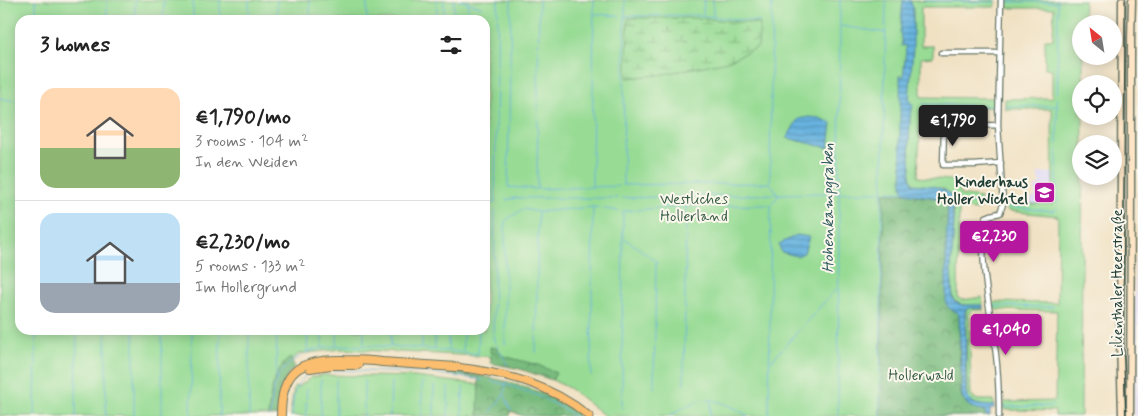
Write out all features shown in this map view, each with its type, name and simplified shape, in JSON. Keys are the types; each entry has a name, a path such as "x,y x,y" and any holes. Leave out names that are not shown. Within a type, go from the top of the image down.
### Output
{"highway":[{"path":"282,416 283,390 286,382 296,369 304,364 338,360 372,360 456,368"}],"main road":[{"name":"Lilienthaler Heerstraße","path":"1122,0 1120,341 1122,416"},
{"name":"Lilienthaler Heerstraße","path":"1130,416 1132,0"},
{"path":"456,368 487,371 532,383 554,392 590,416"}],"street":[{"path":"999,416 998,371 985,272 985,222 988,216 998,215 1003,207 998,126 1001,0"},
{"path":"941,53 1000,53"},
{"path":"944,110 943,165 974,165 1001,162"},
{"path":"944,126 998,126"}],"shaded area":[{"name":"Kinderhaus Holler Wichtel","path":"1038,173 1054,173 1053,204 1030,204 1030,200 1036,196 1035,187 1040,185"},
{"path":"1135,259 1138,259 1138,416 1134,416"}],"green space":[{"name":"Westliches Hollerland","path":"0,0 907,0 905,174 952,258 953,206 955,201 943,189 913,184 910,175 909,146 912,111 909,100 913,8 910,1 996,0 994,7 921,7 921,46 933,46 933,57 921,58 921,97 993,98 995,103 993,107 921,108 918,177 960,181 960,195 980,198 979,210 959,210 958,298 962,300 982,297 983,305 961,304 954,300 953,295 964,396 968,403 988,416 605,416 569,388 552,380 554,377 498,357 341,349 299,354 279,370 271,394 269,416 0,416"},
{"path":"1005,0 1084,0 1083,15 1072,15 1072,65 1083,65 1083,75 1072,75 1072,125 1083,125 1083,135 1072,135 1072,185 1083,185 1081,416 1055,416 1055,411 1005,410 1003,408 1005,402 1055,401 1057,311 996,310 993,305 995,302 1057,303 1058,216 1008,211 1006,209 1009,204 1053,204 1052,109 1005,109 1005,99 1052,98 1052,69 1045,68 1045,39 1053,39 1054,8 1006,8"},
{"path":"628,18 697,18 760,24 758,47 728,61 659,75 627,78"},
{"name":"Hollerwald","path":"884,193 905,193 942,199 948,205 950,309 957,311 959,317 960,390 963,399 968,405 985,411 986,416 880,416"},
{"path":"966,308 983,308 984,310 972,310 969,313 971,396 978,400 993,400 995,406 976,404 967,397"},
{"path":"490,347 496,348 503,356 538,365 556,373 552,380 520,369 491,363"},
{"path":"290,358 295,367 286,377 280,396 277,416 268,416 275,377"},
{"path":"448,371 518,384 550,397 581,416 523,416 511,411 510,416 478,416 479,378 448,374"},
{"path":"323,375 415,377 483,385 483,416 290,416 294,386 298,387 312,377"}],"water":[{"path":"903,0 910,0 913,8 913,49 909,100 913,106 910,117 910,176 913,184 942,189 955,201 953,207 951,271 953,299 962,305 983,305 983,308 969,308 965,310 966,393 968,398 974,403 995,406 995,408 990,410 990,416 986,416 985,411 969,406 962,398 959,317 957,312 950,309 946,304 948,205 942,199 905,193 902,187 900,75 904,76 906,52 905,45 901,46 900,33"},
{"path":"819,118 832,123 829,148 787,138 798,119"},
{"path":"797,235 809,237 804,253 797,256 781,252 779,244"}],"waterway":[{"path":"36,0 36,15"},
{"path":"107,0 107,15"},
{"path":"135,0 135,15"},
{"path":"163,15 164,0"},
{"path":"193,0 193,15"},
{"path":"220,0 220,15"},
{"path":"249,0 249,15"},
{"path":"277,0 277,15"},
{"path":"310,0 310,15"},
{"path":"367,0 367,15"},
{"path":"437,0 437,15"},
{"path":"444,0 444,15"},
{"path":"454,0 454,15"},
{"path":"459,0 483,7"},
{"path":"495,202 498,0"},
{"path":"511,0 508,187 537,189 618,186"},
{"path":"537,188 539,0"},
{"path":"592,186 594,0"},
{"path":"623,185 625,0"},
{"path":"703,14 704,0"},
{"path":"713,0 713,16"},
{"path":"769,416 771,205 779,195 770,183 772,0"},
{"name":"Hohenkampgraben","path":"838,416 840,0"},
{"path":"880,416 886,0"},
{"path":"1057,145 1058,0"},
{"path":"924,1 996,2"},
{"path":"1004,2 1057,2"},
{"path":"468,4 468,15"},
{"path":"595,14 620,16"},
{"path":"624,16 697,15 760,22"},
{"path":"841,26 886,33"},
{"path":"0,98 15,101"},
{"path":"923,104 993,106"},
{"path":"1005,106 1057,106"},
{"path":"1057,148 1057,203"},
{"path":"622,185 769,183"},
{"path":"622,198 905,191"},
{"path":"506,200 516,198 617,198"},
{"path":"954,202 1000,206"},
{"path":"490,204 495,203"},
{"path":"624,211 686,206 770,205"},
{"path":"684,383 686,206"},
{"path":"505,344 505,221 523,209 538,212 593,207 618,211"},
{"path":"591,375 593,207"},
{"path":"1004,207 1054,211 1057,208"},
{"path":"495,211 493,336 507,365"},
{"path":"622,409 623,211"},
{"path":"536,352 538,213"},
{"path":"624,238 656,261 654,388"},
{"path":"771,361 839,286"},
{"path":"990,306 1054,307"},
{"path":"35,416 36,335"},
{"path":"76,416 77,335"},
{"path":"106,335 106,416"},
{"path":"134,335 134,416"},
{"path":"162,335 162,416"},
{"path":"191,416 192,335"},
{"path":"219,416 220,335"},
{"path":"249,335 249,416"},
{"path":"276,379 277,335"},
{"path":"307,351 308,335"},
{"path":"322,335 322,347"},
{"path":"337,335 337,344"},
{"path":"364,335 364,344"},
{"path":"391,335 391,346"},
{"path":"422,335 422,347"},
{"path":"435,335 435,348"},
{"path":"448,335 448,349"},
{"path":"463,335 463,351"},
{"path":"305,353 330,347 356,345 478,354 479,335"},
{"path":"270,416 276,381 285,367 301,356"},
{"path":"322,370 430,373 483,380"},
{"path":"292,416 293,402 298,384 313,371"},
{"path":"321,380 321,416"},
{"path":"336,380 336,416"},
{"path":"364,381 364,416"},
{"path":"491,381 534,394 574,416"},
{"path":"390,416 391,382"},
{"path":"422,382 422,416"},
{"path":"506,382 504,394 511,410"},
{"path":"434,386 434,416"},
{"path":"448,387 448,416"},
{"path":"462,416 463,387"},
{"path":"306,416 307,388"},
{"path":"491,412 504,394"},
{"path":"668,416 692,403 706,400 726,404 748,416"},
{"path":"710,416 711,402"},
{"path":"1001,407 1053,406"}],"tram line":[{"path":"1125,0 1123,340 1126,416"}],"place":[{"name":"Kinderhaus Holler Wichtel","path":"1044,192"}]}
